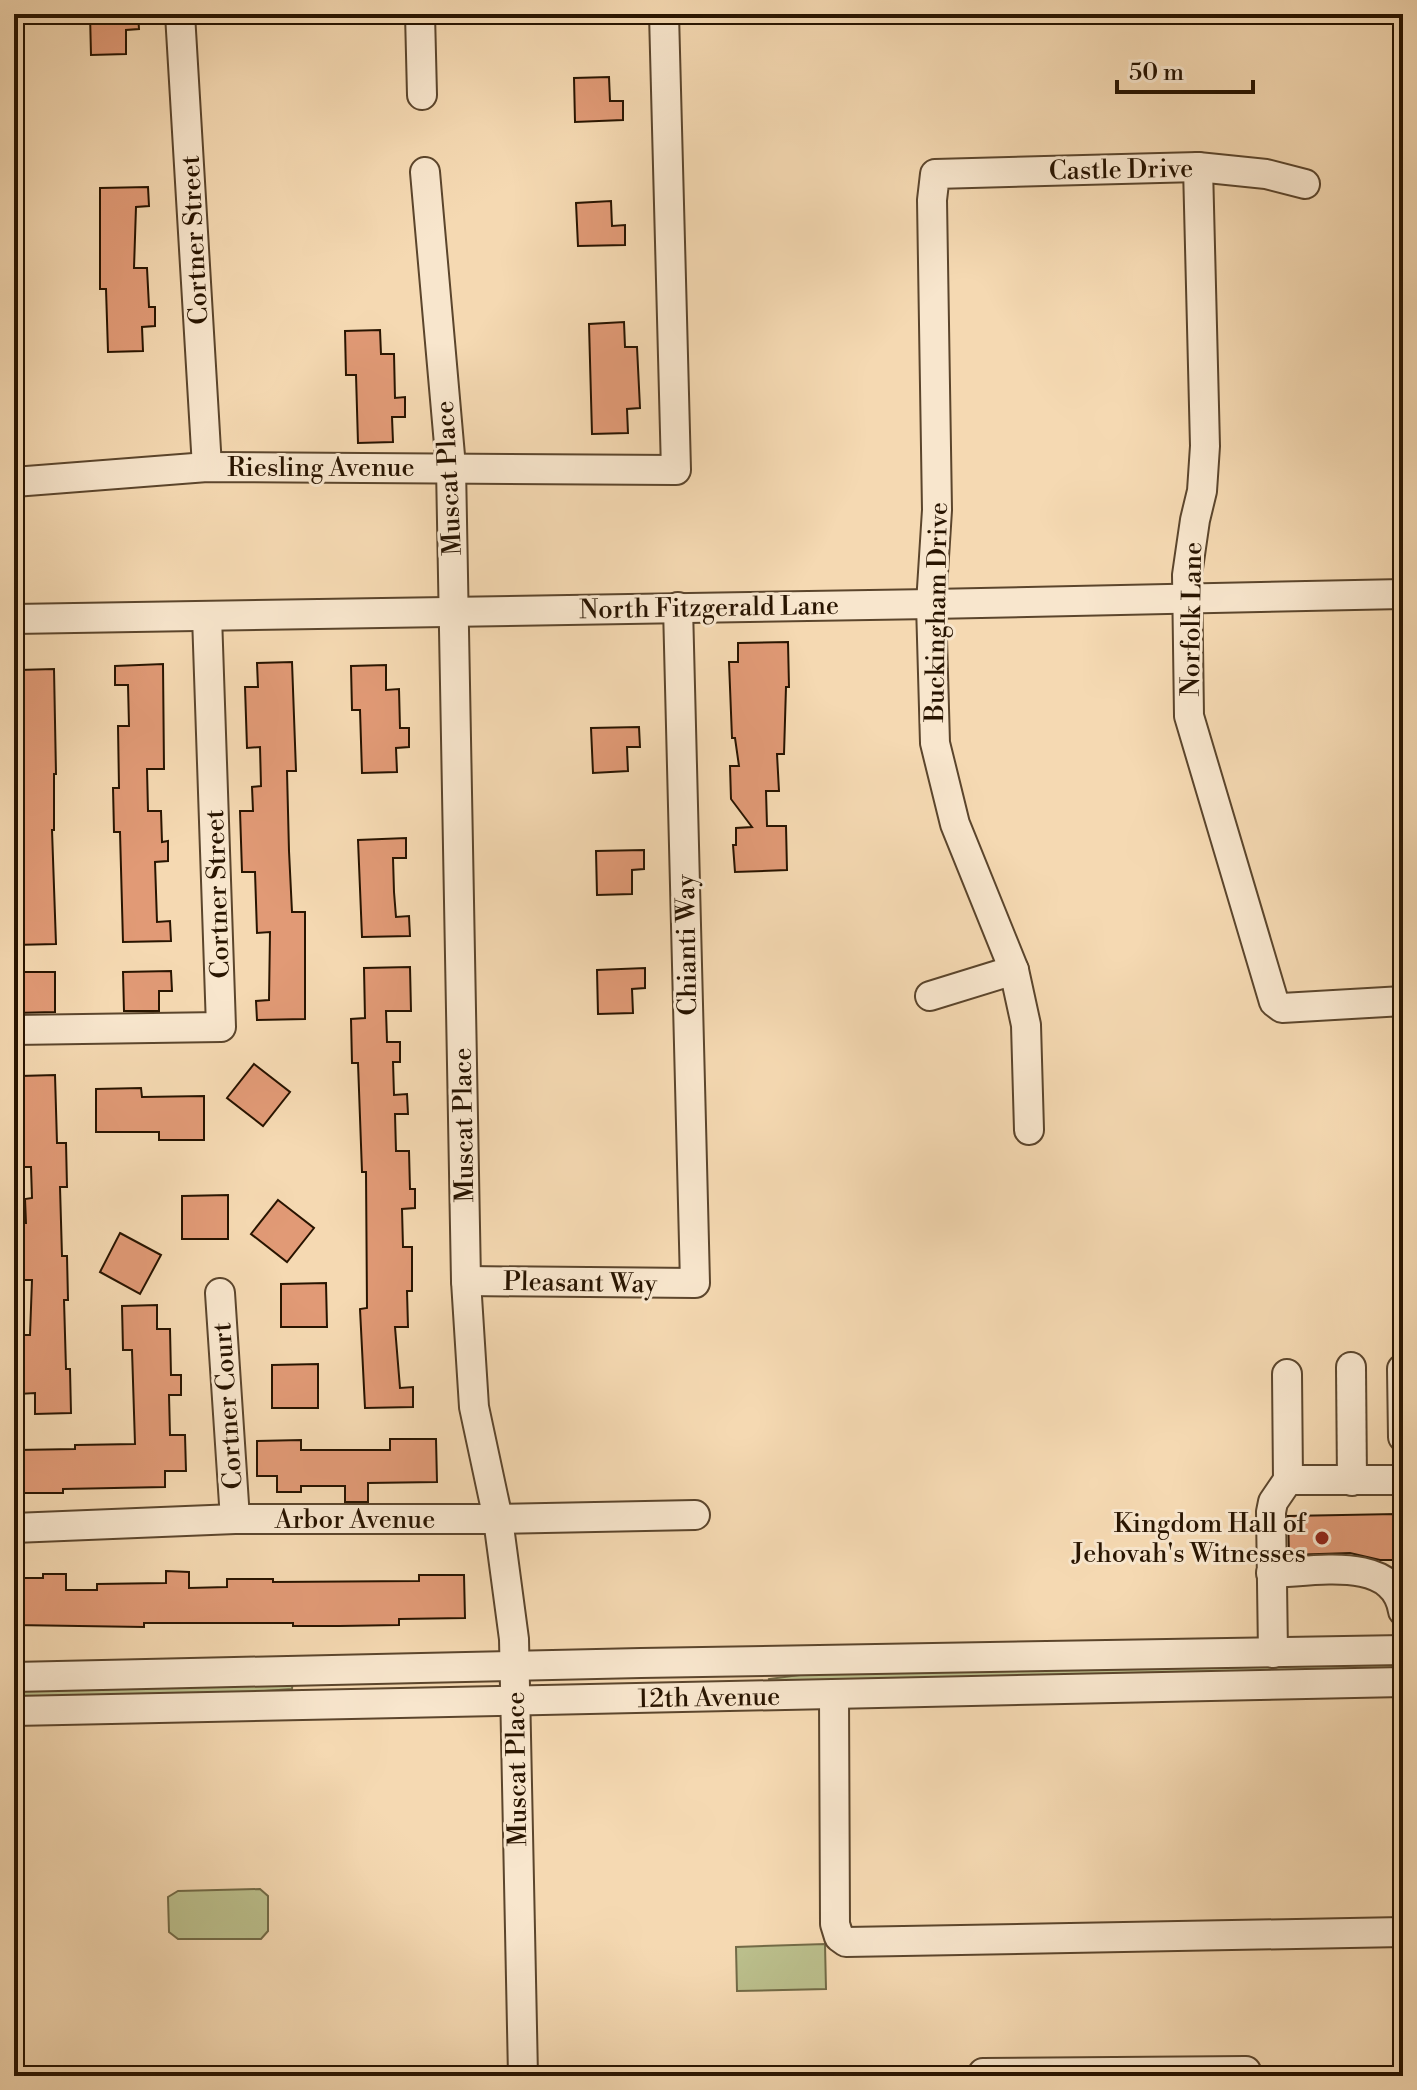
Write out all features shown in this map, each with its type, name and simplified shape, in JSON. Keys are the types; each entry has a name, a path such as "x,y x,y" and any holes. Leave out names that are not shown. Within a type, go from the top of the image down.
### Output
{"street":[{"name":"Cortner Street","path":"180,14 207,467"},
{"path":"420,14 422,95"},
{"name":"Riesling Avenue","path":"14,482 207,467 676,470 664,14"},
{"name":"Castle Drive","path":"935,174 1198,167 1266,174 1305,184"},
{"name":"Norfolk Lane","path":"1198,167 1205,446 1202,491 1195,520 1186,599 1189,716 1274,1002 1282,1008 1403,1001"},
{"name":"Muscat Place","path":"425,172 451,467 466,1281 474,1407 498,1519 514,1639 523,2076"},
{"name":"Buckingham Drive","path":"935,174 932,200 937,510 931,604 935,743 955,824 1014,970 1026,1025 1029,1130"},
{"name":"North Fitzgerald Lane","path":"14,619 1403,594"},
{"name":"Chianti Way","path":"678,607 695,1283"},
{"name":"Cortner Street","path":"14,1030 221,1027 207,616"},
{"path":"930,996 1014,970"},
{"name":"Pleasant Way","path":"466,1281 695,1283"},
{"name":"Cortner Court","path":"220,1293 235,1519"},
{"path":"1351,1367 1352,1481"},
{"path":"1402,1369 1403,1437"},
{"path":"1273,1653 1271,1512 1273,1502 1288,1480 1287,1374"},
{"path":"1288,1480 1403,1480"},
{"name":"Arbor Avenue","path":"14,1528 235,1519 695,1515"},
{"path":"1271,1573 1364,1571 1381,1577 1395,1587 1403,1611"},
{"name":"12th Avenue","path":"14,1677 1403,1650"},
{"name":"12th Avenue","path":"14,1711 1403,1682"},
{"path":"834,1695 835,1924 839,1937 846,1942 1403,1932"},
{"path":"983,2075 1246,2073"}],"green space":[{"path":"1403,1661 1403,1672 770,1684 769,1679 807,1674"},
{"path":"14,1678 293,1678 292,1689 14,1710"},
{"path":"260,1889 268,1896 268,1931 261,1939 178,1939 169,1932 168,1897 178,1891"},
{"path":"825,1944 826,1989 737,1991 736,1947"}],"building":[{"path":"90,14 138,14 139,29 126,30 126,54 91,55"},
{"path":"609,77 610,101 623,101 623,120 575,122 574,78"},
{"path":"148,187 149,206 136,207 134,268 147,268 149,307 155,307 155,326 142,327 143,351 108,352 106,289 100,289 100,188"},
{"path":"611,201 612,226 625,225 625,245 578,246 576,203"},
{"path":"624,322 625,347 637,347 640,408 627,409 628,433 592,434 589,324"},
{"path":"380,330 381,354 394,354 395,398 405,397 405,417 392,417 393,442 358,443 356,375 346,375 345,331"},
{"path":"788,642 789,687 786,687 784,754 777,754 779,791 766,791 767,826 786,826 787,870 735,872 733,845 736,845 736,828 752,827 731,799 730,766 739,766 735,738 732,738 729,662 738,662 738,643"},
{"path":"292,662 296,771 287,771 289,851 292,912 305,912 305,1019 257,1020 256,1001 269,1000 270,932 257,933 255,872 242,872 240,811 253,811 252,787 261,786 260,747 247,748 245,687 258,687 257,663"},
{"path":"163,664 164,769 147,769 148,811 161,811 162,842 168,841 168,861 155,862 157,922 170,921 171,941 123,942 120,832 114,832 113,788 119,788 118,726 129,726 128,685 115,685 115,666"},
{"path":"386,665 386,690 399,689 400,728 409,728 409,747 396,748 397,772 362,773 360,710 352,710 351,666"},
{"path":"54,669 56,774 52,830 56,944 14,945 14,926 21,925 20,891 17,891 17,871 14,871 14,787 21,787 21,754 14,754 14,695 20,694 19,670"},
{"path":"639,727 640,747 627,747 628,771 593,773 591,728"},
{"path":"406,838 406,858 393,858 394,892 396,917 409,916 410,936 362,937 358,840"},
{"path":"644,850 644,869 632,870 632,894 597,895 596,851"},
{"path":"410,967 411,1011 386,1011 387,1042 400,1042 400,1062 393,1062 394,1095 407,1094 408,1114 395,1114 396,1151 409,1151 410,1189 415,1189 415,1208 402,1209 403,1247 412,1247 412,1291 407,1291 408,1327 395,1327 400,1388 413,1387 413,1407 365,1408 360,1309 367,1308 366,1172 362,1172 358,1063 352,1063 351,1019 365,1018 364,968"},
{"path":"645,968 645,988 632,989 633,1013 598,1014 597,970"},
{"path":"171,971 172,991 159,991 159,1011 124,1011 123,972"},
{"path":"14,972 55,972 55,1012 14,1013"},
{"path":"254,1064 290,1092 263,1126 227,1098"},
{"path":"55,1075 57,1143 66,1143 67,1187 60,1187 62,1256 67,1256 68,1300 64,1300 71,1413 35,1414 35,1393 19,1394 17,1335 30,1335 32,1280 16,1280 14,1223 26,1223 25,1199 32,1198 31,1167 15,1167 14,1101 21,1100 20,1076"},
{"path":"141,1088 142,1097 204,1096 204,1140 159,1140 159,1132 96,1132 96,1089"},
{"path":"228,1195 228,1239 182,1239 182,1196"},
{"path":"278,1200 314,1228 287,1262 251,1234"},
{"path":"120,1233 161,1255 140,1294 100,1272"},
{"path":"326,1283 327,1327 281,1327 281,1284"},
{"path":"157,1305 157,1329 170,1329 171,1375 181,1375 181,1395 169,1395 170,1435 185,1435 186,1471 165,1471 165,1487 17,1493 17,1450 135,1444 132,1350 123,1350 122,1306"},
{"path":"318,1364 318,1408 272,1408 272,1365"},
{"path":"390,1439 436,1439 437,1482 368,1483 368,1502 345,1502 345,1486 301,1486 301,1492 277,1492 277,1476 257,1476 257,1441 301,1440 301,1450 390,1450"},
{"name":"Kingdom Hall of Jehovah's Witnesses","path":"1396,1514 1396,1519 1403,1519 1403,1560 1380,1560 1350,1553 1289,1555 1288,1516"},
{"path":"166,1571 189,1572 189,1588 227,1587 227,1579 273,1579 273,1582 419,1581 419,1575 464,1575 465,1618 399,1619 399,1625 339,1626 293,1626 293,1623 144,1623 144,1627 14,1625 14,1578 66,1574 66,1590 97,1590 97,1584 166,1583"}],"place":[{"name":"Kingdom Hall of Jehovah's Witnesses","path":"1322,1538"}]}
